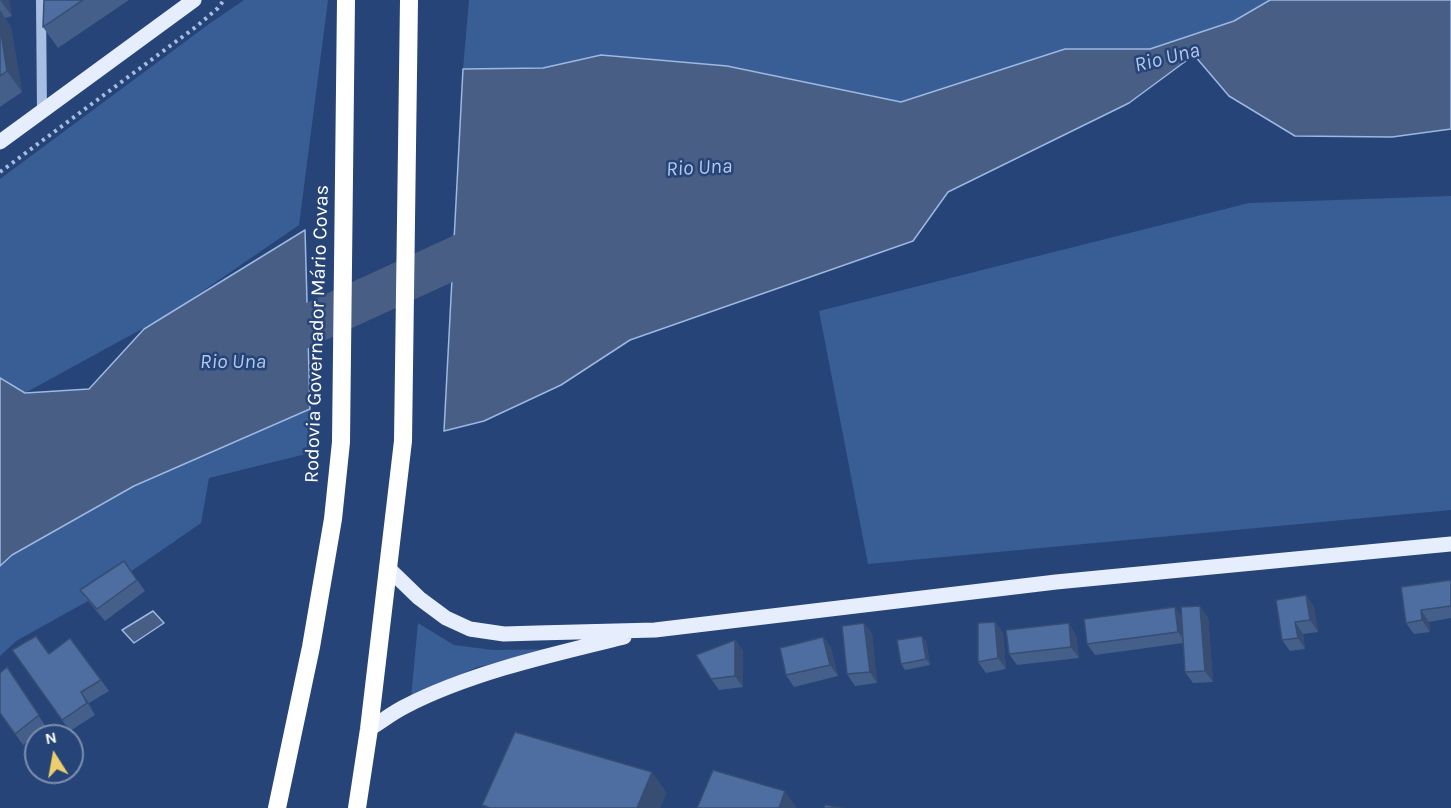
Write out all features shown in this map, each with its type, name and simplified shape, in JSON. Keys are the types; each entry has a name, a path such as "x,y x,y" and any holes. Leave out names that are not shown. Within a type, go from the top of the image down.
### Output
{"highway":[{"name":"Rodovia Governador Mário Covas","path":"277,808 311,647 333,519 341,442 346,0"},
{"path":"357,808 369,729 403,441 409,0"}],"main road":[{"path":"0,142 194,0"},
{"path":"387,567 419,598 446,618 470,629 504,634 655,630 1056,582 1451,544"},
{"path":"369,729 404,707 460,684 575,649 655,630"}],"street":[{"path":"41,0 42,113"}],"path":[{"path":"0,172 197,26 224,0"}],"shaded area":[{"path":"244,0 328,0 299,225 171,313 25,393 0,383 0,179"},
{"path":"469,0 1270,0 1234,21 1150,49 1065,49 901,102 727,66 601,55 543,68 463,69"},
{"path":"1451,196 1451,510 868,564 819,311 1249,203"},
{"path":"310,409 306,454 209,478 201,523 88,601 16,641 0,656 0,566 12,555 134,486"},
{"path":"418,623 454,645 493,650 570,649 477,667 411,698"}],"water":[{"path":"1270,0 1451,0 1451,129 1392,137 1295,136 1229,96 1194,55 1129,103 948,192 913,241 630,340 561,385 484,421 444,431 463,69 543,68 601,55 727,66 901,102 1065,49 1150,49 1234,21"},
{"name":"Rio Una","path":"305,230 310,409 134,486 12,555 0,566 0,378 25,393 89,389 144,329"},
{"path":"153,611 164,623 134,643 122,630"}],"building":[{"path":"44,0 83,0 43,27"},
{"path":"0,26 7,71 0,76"},
{"path":"124,561 137,580 97,609 80,590"},
{"path":"1451,580 1451,606 1421,610 1422,620 1406,623 1401,587"},
{"path":"1306,595 1310,620 1295,622 1298,638 1282,640 1276,600"},
{"path":"1200,606 1205,671 1185,672 1181,607"},
{"path":"1175,607 1178,632 1087,644 1084,619"},
{"path":"995,622 998,658 978,662 978,623"},
{"path":"864,623 870,672 847,674 842,626"},
{"path":"1069,623 1071,647 1009,654 1006,630"},
{"path":"36,636 49,654 70,638 101,680 81,692 87,703 62,720 12,650"},
{"path":"922,636 926,659 901,664 897,640"},
{"path":"823,637 830,665 786,675 780,648"},
{"path":"735,640 735,676 711,679 696,655"},
{"path":"7,667 39,715 28,724 24,724 24,727 15,734 0,713 0,673"},
{"path":"515,732 652,772 637,808 490,808 482,805"},
{"path":"713,770 785,791 779,808 697,808"},
{"path":"825,805 842,808 824,808"}],"waterway":[{"name":"Rio Una","path":"256,349 505,235"}]}
